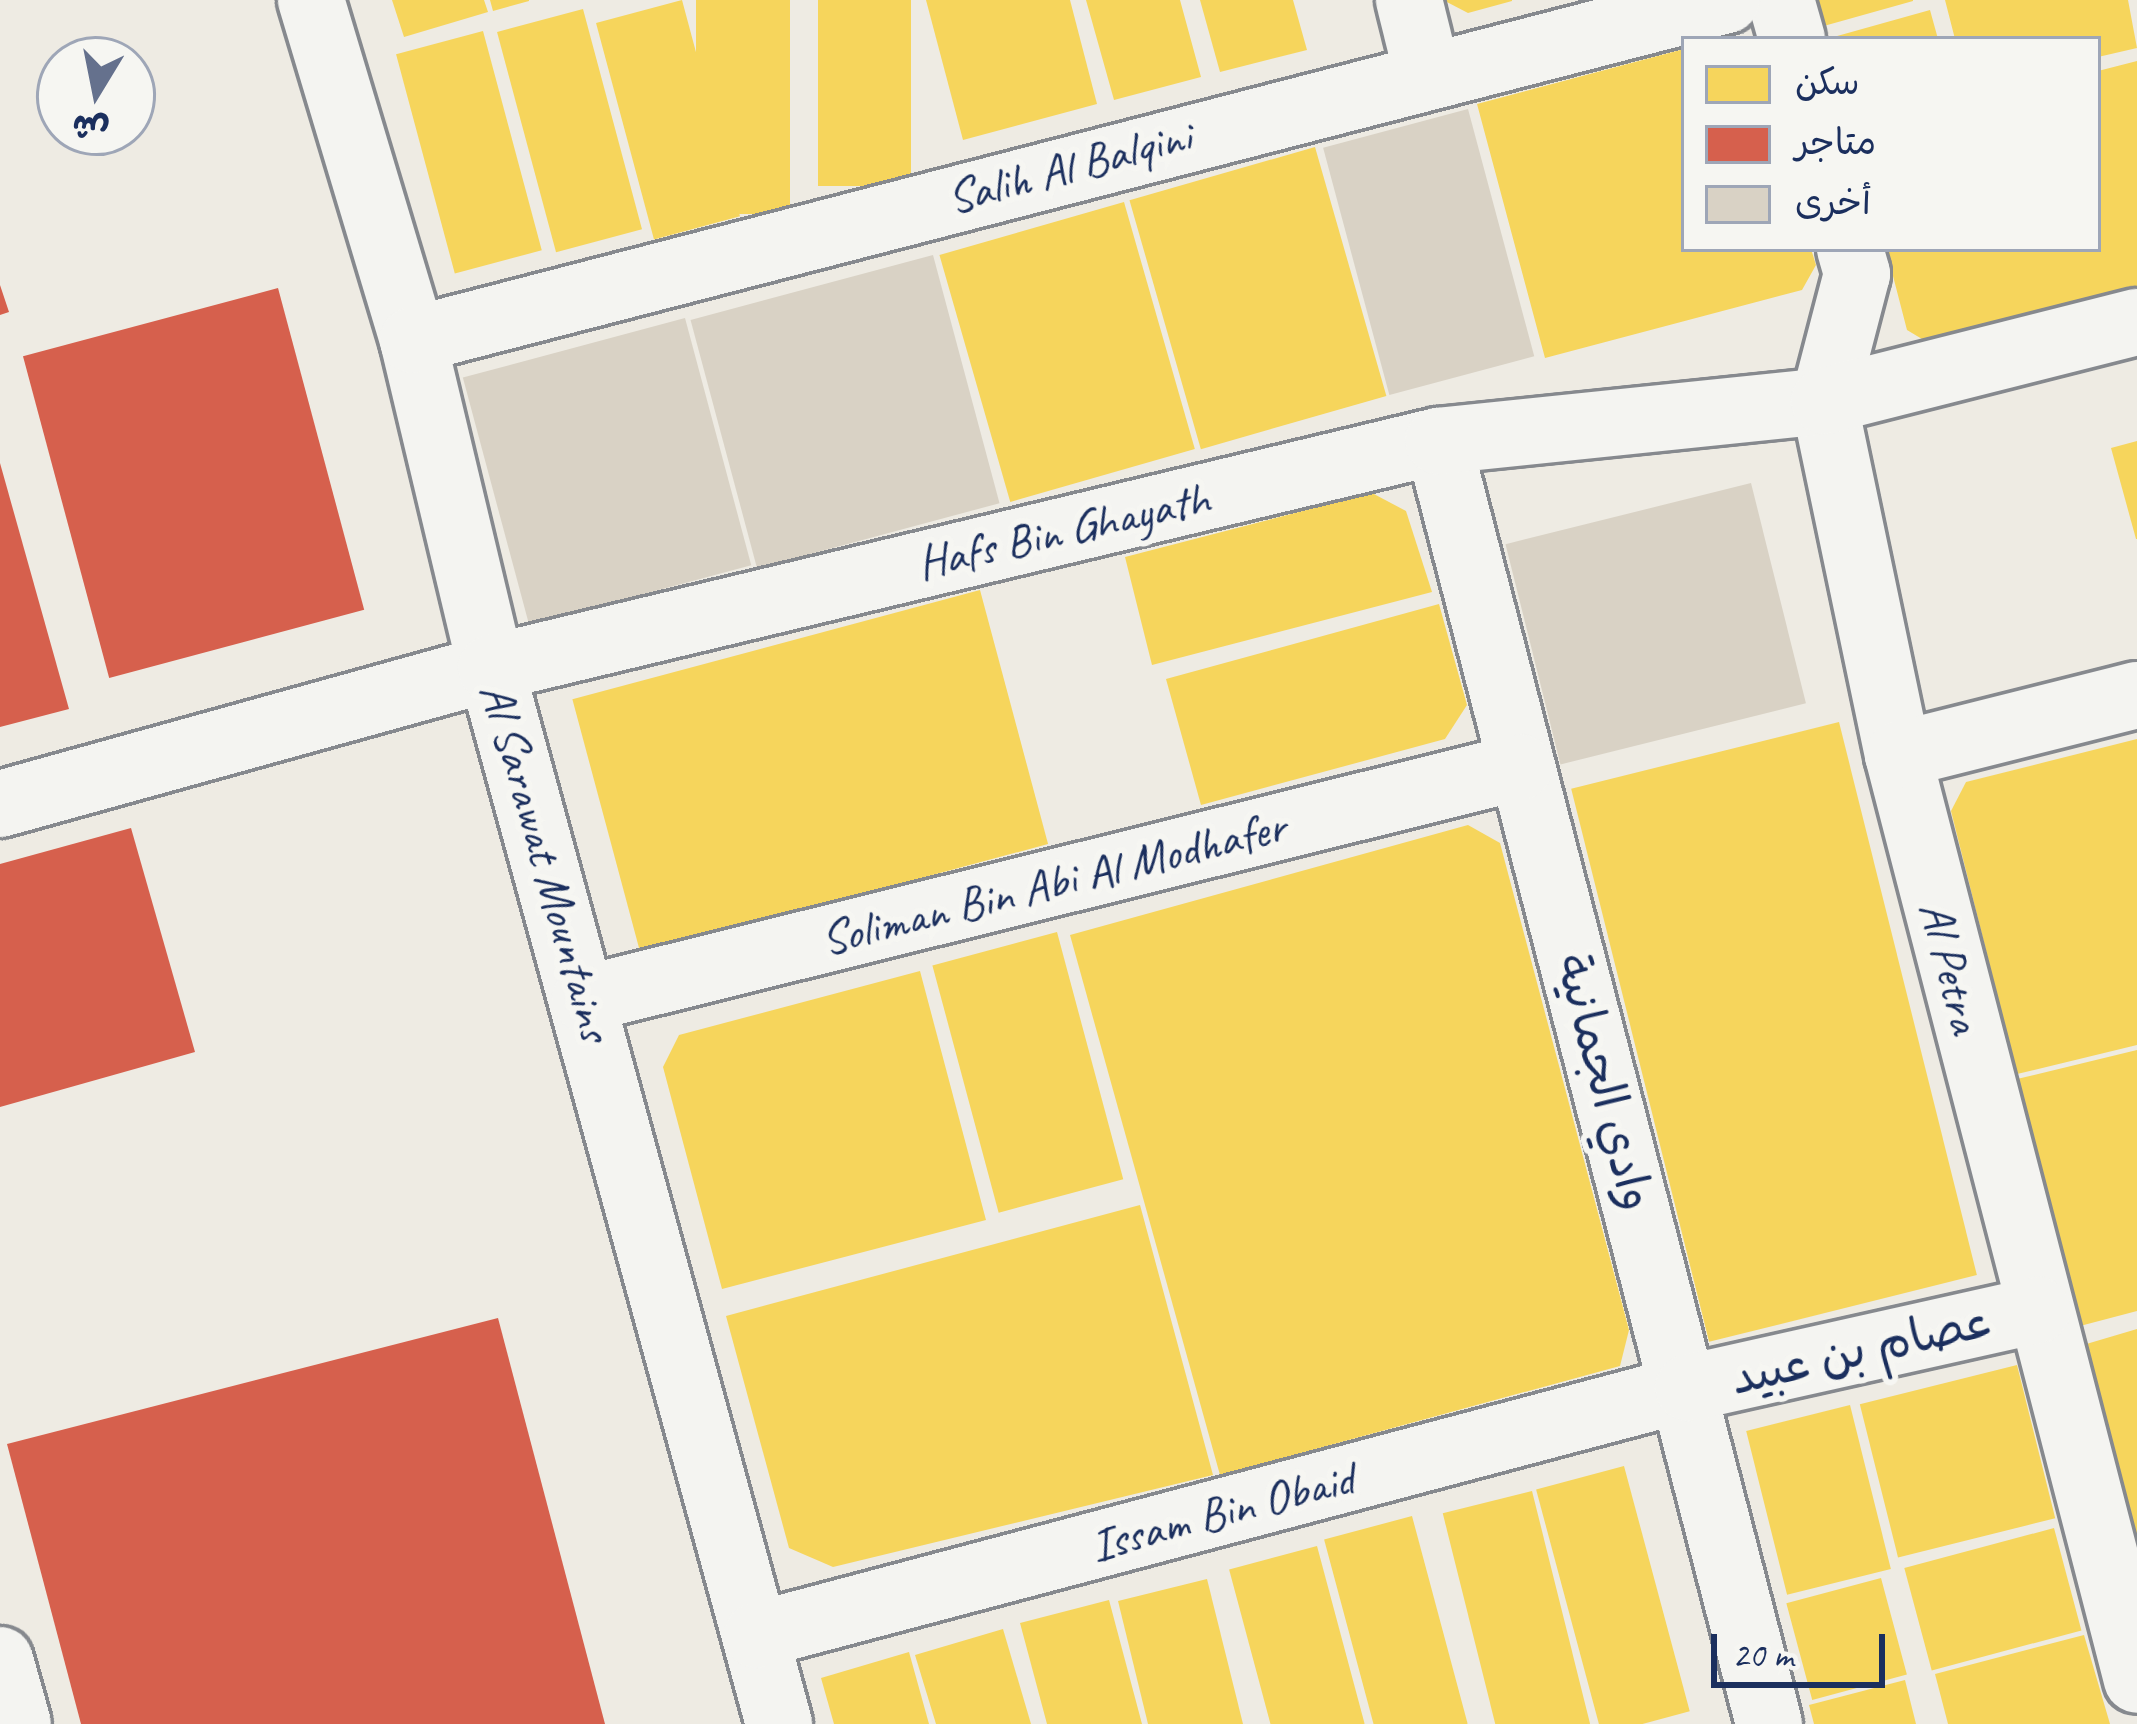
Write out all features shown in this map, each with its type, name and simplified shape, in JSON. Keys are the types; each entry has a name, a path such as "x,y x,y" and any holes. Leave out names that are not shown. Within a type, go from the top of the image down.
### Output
{"street":[{"name":"Al Sarawat Mountains","path":"311,0 413,340 491,668 779,1724"},
{"path":"1409,0 1427,73"},
{"name":"Salih Al Balqini","path":"413,340 1427,73 1727,0"},
{"path":"1781,0 1791,36"},
{"name":"Al Petra","path":"1851,252 1857,274 1824,401 1898,755 2037,1310 2137,1680"},
{"name":"Hafs Bin Ghayath","path":"0,804 491,668 1438,441 1824,401 2137,322"},
{"name":"وادي الجمانية","path":"1438,441 1520,767 1688,1388 1768,1724"},
{"path":"1898,755 2137,695"},
{"name":"Soliman Bin Abi Al Modhafer","path":"585,999 1520,767"},
{"name":"عصام بن عبيد","path":"1688,1388 2037,1310"},
{"name":"Issam Bin Obaid","path":"757,1635 1688,1388"},
{"path":"0,1660 18,1724"}],"building: سكن":[{"path":"392,0 484,0 488,12 404,37"},
{"path":"490,0 529,0 529,1 493,11"},
{"path":"682,0 740,216 654,239 596,23"},
{"path":"696,0 790,0 790,214 696,214"},
{"path":"818,0 911,0 911,186 818,186"},
{"path":"926,0 1070,0 1097,104 963,140"},
{"path":"1086,0 1180,0 1201,77 1114,100"},
{"path":"1200,0 1293,0 1307,50 1220,72"},
{"path":"1443,0 1512,0 1512,1 1468,13"},
{"path":"1798,0 1913,0 1913,1 1806,31"},
{"path":"1945,0 2128,0 2137,48 2101,56 2101,36 1954,36"},
{"path":"583,9 642,229 556,252 497,32"},
{"path":"1930,10 1937,36 1837,36"},
{"path":"483,31 542,250 455,274 396,54"},
{"path":"1681,50 1681,252 1812,252 1816,265 1802,290 1545,358 1477,104"},
{"path":"2137,61 2137,297 1932,345 1907,330 1887,252 2101,252 2101,70"},
{"path":"1315,147 1386,396 1201,449 1129,200"},
{"path":"1124,202 1195,449 1010,502 939,255"},
{"path":"2137,441 2137,539 2136,539 2111,448"},
{"path":"1372,493 1406,511 1432,592 1152,665 1125,557"},
{"path":"980,590 1048,844 640,953 572,699"},
{"path":"1439,604 1467,705 1445,739 1201,805 1166,679"},
{"path":"1839,722 1977,1275 1709,1342 1571,789"},
{"path":"2137,739 2137,1045 2017,1074 1951,811 1966,782"},
{"path":"1468,825 1500,843 1629,1330 1620,1366 1220,1475 1070,935"},
{"path":"1057,932 1123,1179 999,1213 932,965"},
{"path":"920,971 986,1220 722,1289 663,1067 679,1035"},
{"path":"2137,1050 2137,1311 2080,1326 2017,1079"},
{"path":"1140,1205 1213,1475 833,1567 789,1548 726,1316"},
{"path":"2137,1329 2137,1534 2136,1534 2083,1345"},
{"path":"2017,1365 2055,1518 1898,1557 1860,1404"},
{"path":"1850,1405 1891,1569 1787,1595 1746,1431"},
{"path":"1624,1466 1690,1711 1643,1724 1599,1724 1536,1490"},
{"path":"1532,1491 1590,1724 1495,1724 1443,1513"},
{"path":"1412,1516 1468,1724 1374,1724 1324,1540"},
{"path":"2054,1528 2081,1630 1932,1671 1904,1568"},
{"path":"1317,1546 1365,1724 1270,1724 1229,1570"},
{"path":"1881,1578 1907,1675 1812,1700 1786,1603"},
{"path":"1207,1579 1243,1724 1148,1724 1118,1601"},
{"path":"1109,1600 1142,1724 1047,1724 1020,1623"},
{"path":"1003,1629 1031,1724 936,1724 915,1655"},
{"path":"2084,1635 2110,1724 1948,1724 1935,1674"},
{"path":"909,1652 929,1724 834,1724 821,1678"},
{"path":"1905,1680 1916,1724 1814,1724 1809,1705"}],"building: متاجر":[{"path":"0,285 9,312 0,315"},
{"path":"278,288 364,610 109,678 23,356"},
{"path":"0,463 69,709 0,727"},
{"path":"131,828 195,1052 0,1107 0,864"},
{"path":"498,1318 605,1724 81,1724 7,1444"}],"building: أخرى":[{"path":"1468,109 1534,356 1389,395 1323,148"},
{"path":"933,255 1000,503 757,568 691,320"},
{"path":"685,318 751,565 529,625 463,378"},
{"path":"1751,483 1806,703 1560,764 1506,544"}]}
